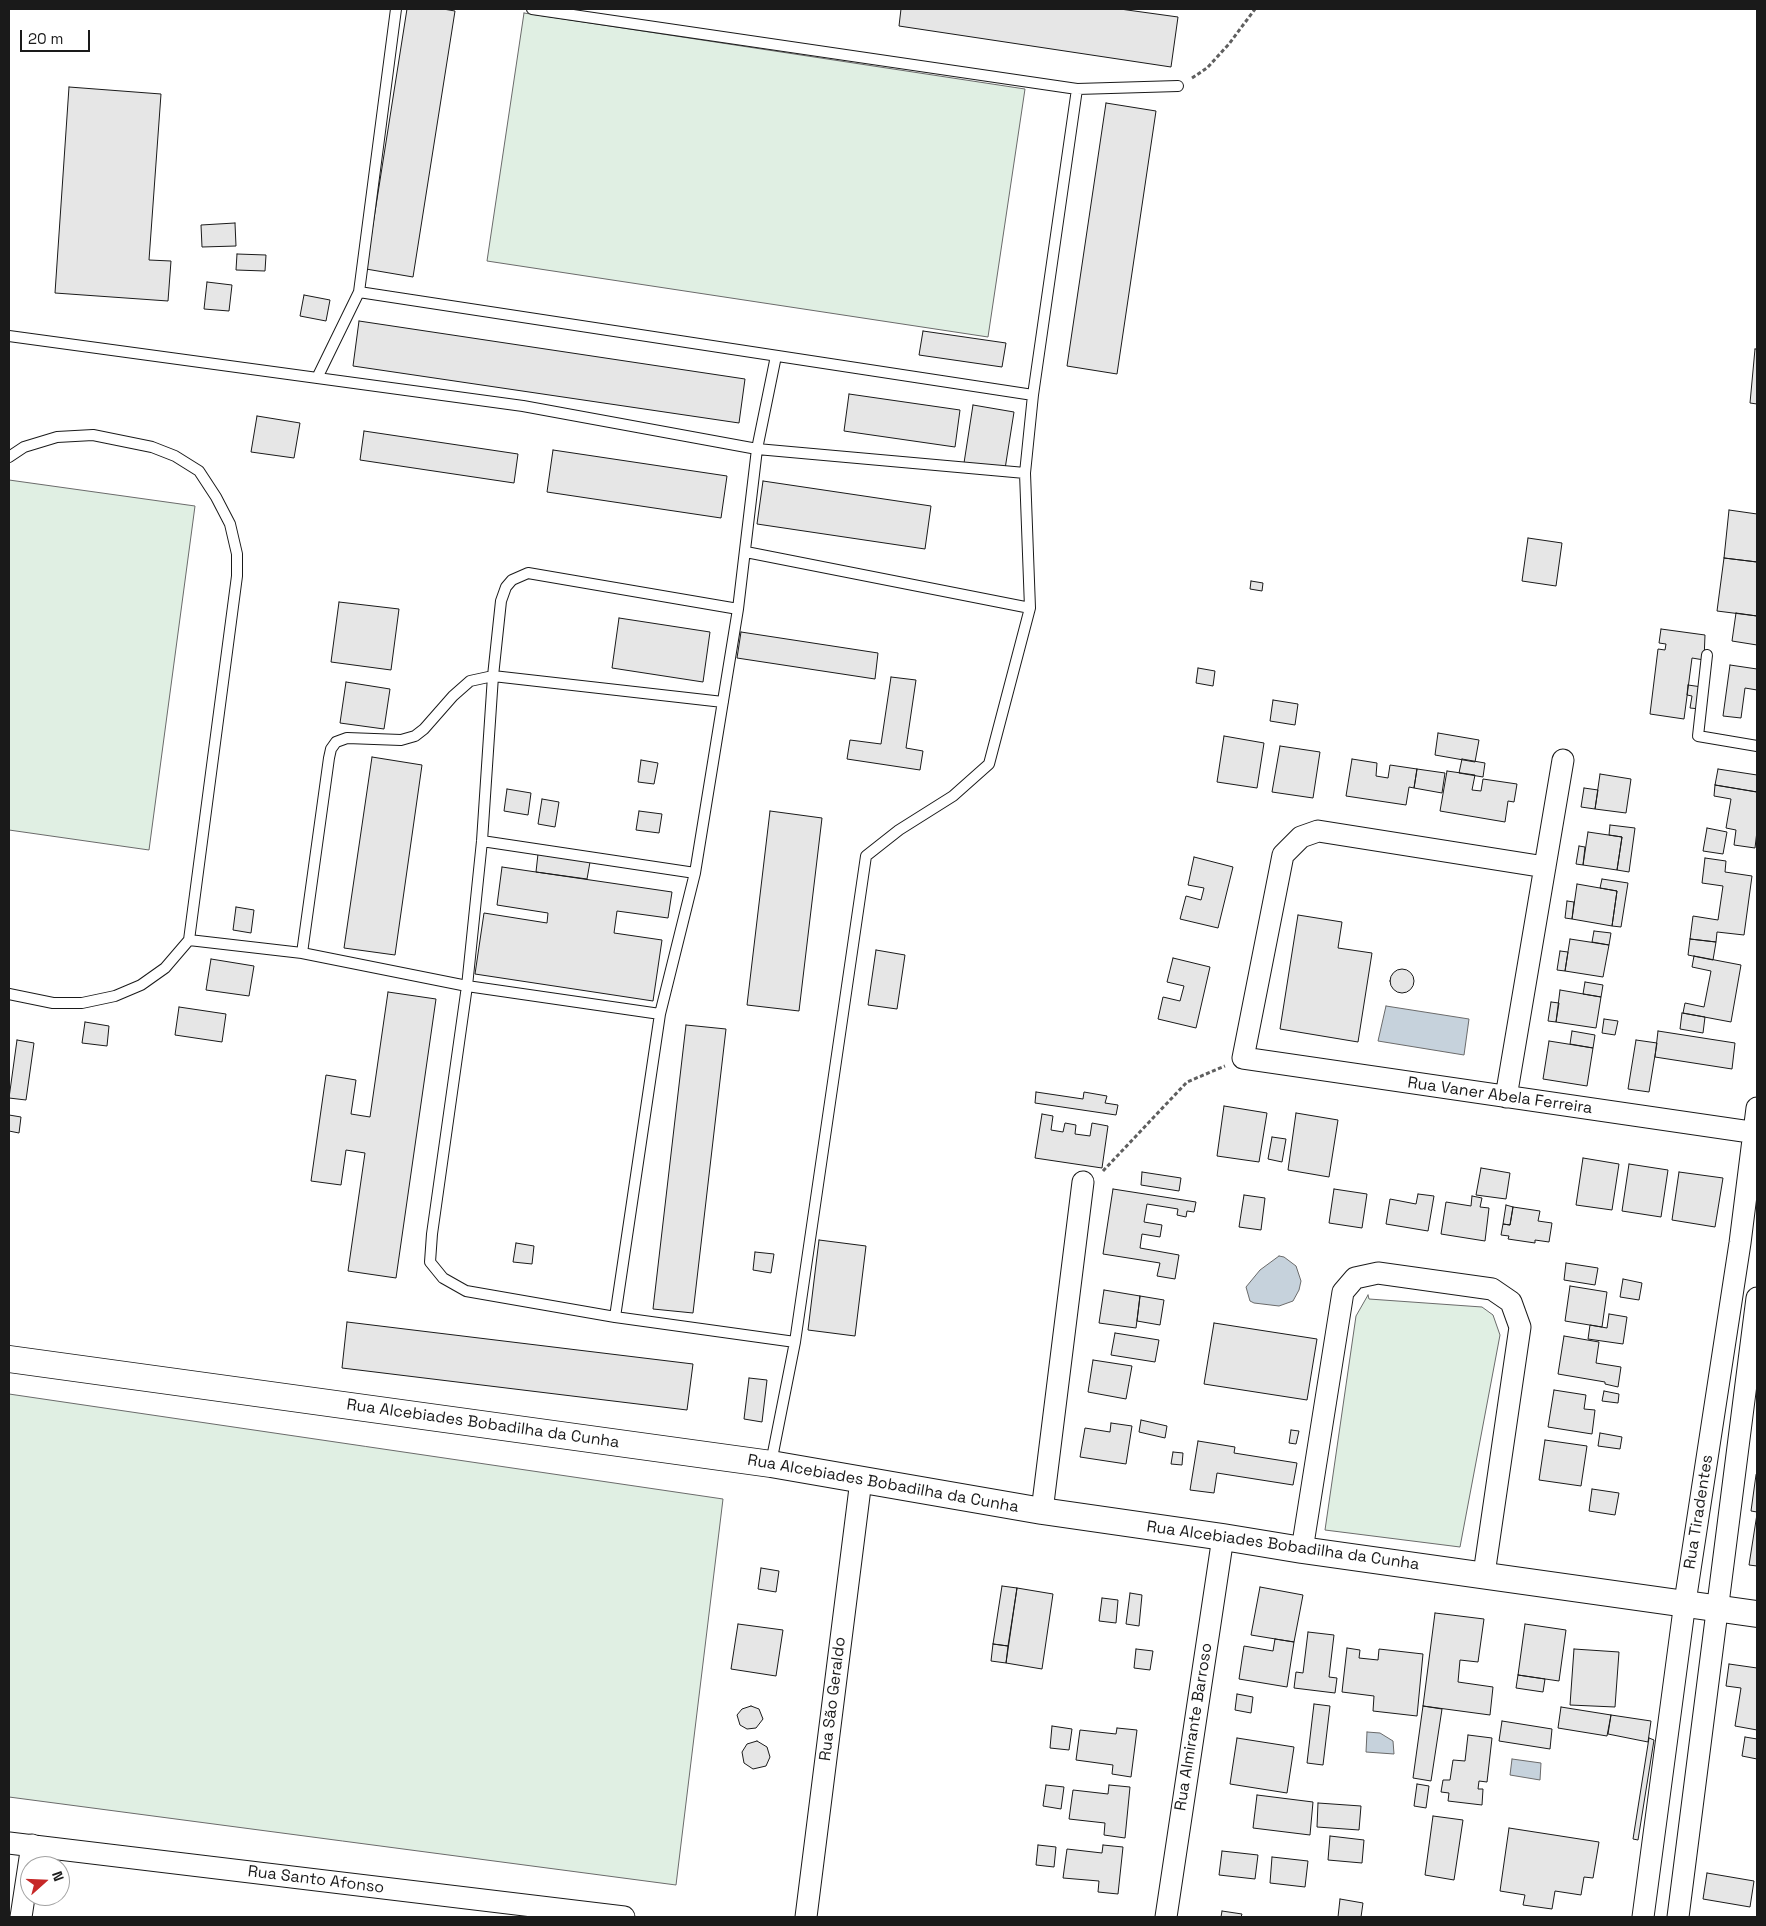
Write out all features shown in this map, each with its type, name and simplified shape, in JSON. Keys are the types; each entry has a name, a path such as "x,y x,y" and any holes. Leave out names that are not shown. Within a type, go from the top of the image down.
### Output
{"street":[{"path":"1506,1097 1563,760"},
{"path":"1244,1058 1283,855 1301,836 1318,831 1545,868"},
{"name":"Rua Vaner Abela Ferreira","path":"1244,1058 1755,1133"},
{"name":"Rua Tiradentes","path":"1643,1917 1685,1602 1749,1245 1757,1108"},
{"path":"1042,1511 1083,1182"},
{"path":"1302,1550 1343,1292 1356,1278 1378,1273 1492,1289 1512,1302 1520,1326 1484,1574"},
{"name":"Rua Tiradentes","path":"1678,1917 1757,1298"},
{"name":"Rua Alcebiades Bobadilha da Cunha","path":"9,1359 771,1464 1042,1511 1302,1550 1685,1602 1757,1614"},
{"name":"Rua São Geraldo","path":"806,1917 861,1480"},
{"name":"Rua Almirante Barroso","path":"1166,1917 1223,1537"},
{"name":"Rua Santo Afonso","path":"9,1843 624,1917"},
{"path":"21,1917 32,1845"}],"lane":[{"path":"317,378 359,292 396,9"},
{"path":"532,9 1078,89 1178,86"},
{"path":"771,1464 794,1342 866,856 899,830 953,796 989,764 1030,608 1024,473 1033,395 1078,89"},
{"path":"359,292 1033,395"},
{"path":"9,336 523,406 757,449 1024,473"},
{"path":"615,1317 660,1014 694,873 738,609 757,449 776,356"},
{"path":"9,457 24,448 57,437 93,435 152,447 175,456 199,471 216,497 230,524 237,554 237,576 189,940 165,968 141,985 115,996 82,1003 53,1003 9,994"},
{"path":"746,552 1030,608"},
{"path":"738,609 528,572 512,580 506,586 502,601 492,676 482,841 467,986 432,1234 430,1262 443,1278 466,1291 615,1317 794,1342"},
{"path":"1707,655 1698,736 1757,746"},
{"path":"302,953 331,749 336,742 347,738 401,740 415,736 470,681 492,676 723,702"},
{"path":"482,841 694,873"},
{"path":"189,940 302,953 467,986 660,1014"}],"path":[{"path":"1178,86 1207,68 1230,44 1255,9"},
{"path":"1083,1182 1106,1170 1187,1082 1244,1058"}],"green space":[{"path":"524,13 1025,89 988,337 487,261"},
{"path":"9,480 195,506 149,850 9,830"},
{"path":"1368,1295 1369,1299 1482,1307 1493,1315 1500,1335 1460,1547 1325,1530 1356,1316"},
{"path":"9,1394 723,1499 676,1885 9,1797"}],"shaded area":[{"path":"1386,1006 1469,1019 1464,1055 1378,1041"},
{"path":"1279,1256 1284,1257 1296,1266 1301,1281 1293,1301 1279,1306 1250,1301 1246,1287 1260,1270"},
{"path":"1367,1732 1380,1733 1393,1741 1394,1754 1366,1752"},
{"path":"1512,1759 1541,1763 1540,1780 1510,1775"}],"building":[{"path":"407,9 455,11 413,277 366,269"},
{"path":"901,9 1120,9 1178,17 1171,67 899,26"},
{"path":"69,87 161,94 149,260 171,261 168,301 55,293"},
{"path":"1106,103 1156,111 1117,374 1067,366"},
{"path":"235,223 236,246 202,247 201,225"},
{"path":"237,254 266,255 265,271 236,270"},
{"path":"207,282 232,285 229,311 204,309"},
{"path":"304,295 330,300 326,321 300,316"},
{"path":"359,321 745,379 739,423 353,366"},
{"path":"923,331 1006,343 1002,367 919,355"},
{"path":"1755,349 1757,349 1757,404 1750,403"},
{"path":"849,394 960,410 955,447 844,431"},
{"path":"973,405 1014,412 1005,469 964,463"},
{"path":"257,416 300,423 294,458 251,452"},
{"path":"364,431 518,454 514,483 360,460"},
{"path":"553,450 727,476 721,518 547,492"},
{"path":"763,481 931,506 925,549 757,524"},
{"path":"1729,510 1757,514 1757,562 1724,558"},
{"path":"1528,538 1562,543 1556,586 1522,581"},
{"path":"1724,558 1757,562 1757,616 1717,611"},
{"path":"1251,581 1263,583 1262,591 1250,589"},
{"path":"339,602 399,609 391,670 331,662"},
{"path":"1736,613 1757,616 1757,645 1732,641"},
{"path":"619,618 710,632 703,682 612,668"},
{"path":"1661,629 1705,635 1704,660 1692,658 1684,719 1650,714 1658,649 1665,650 1666,644 1659,643"},
{"path":"741,632 878,653 875,679 737,658"},
{"path":"1730,665 1757,669 1757,690 1745,688 1741,718 1723,716"},
{"path":"1198,668 1215,671 1213,686 1196,683"},
{"path":"891,677 916,680 906,748 923,751 920,770 847,759 850,740 881,744"},
{"path":"346,682 390,689 384,729 340,723"},
{"path":"1688,685 1702,687 1700,709 1690,708 1692,696 1687,695"},
{"path":"1273,700 1298,704 1295,725 1270,721"},
{"path":"1438,733 1479,740 1475,762 1435,755"},
{"path":"1224,736 1264,743 1257,788 1217,782"},
{"path":"1280,746 1320,752 1313,798 1272,792"},
{"path":"372,757 422,765 395,955 344,948"},
{"path":"1352,759 1377,763 1376,776 1388,778 1390,765 1417,769 1414,788 1409,787 1406,805 1346,796"},
{"path":"1462,759 1485,763 1483,777 1459,773"},
{"path":"641,760 658,763 654,784 638,782"},
{"path":"1417,769 1445,773 1442,793 1414,788"},
{"path":"1718,769 1757,775 1757,792 1715,785"},
{"path":"1447,771 1475,775 1472,790 1481,791 1483,779 1517,784 1514,802 1508,801 1505,822 1440,811"},
{"path":"1600,774 1631,779 1626,813 1595,809"},
{"path":"1715,785 1757,792 1755,848 1734,845 1736,830 1726,828 1731,799 1714,796"},
{"path":"1584,788 1598,790 1595,809 1581,807"},
{"path":"507,789 531,793 528,815 504,811"},
{"path":"542,799 559,802 555,827 538,824"},
{"path":"639,811 662,814 659,833 636,830"},
{"path":"770,811 822,818 799,1011 747,1005"},
{"path":"1610,825 1635,828 1629,872 1617,870 1622,837 1609,835"},
{"path":"1707,828 1727,832 1723,854 1703,851"},
{"path":"1588,832 1622,837 1617,870 1583,865"},
{"path":"1579,846 1585,847 1583,865 1576,864"},
{"path":"538,854 590,862 587,879 536,872"},
{"path":"1194,857 1233,867 1218,928 1180,919 1186,896 1201,900 1204,888 1188,885"},
{"path":"1705,858 1726,861 1725,872 1752,876 1744,935 1717,932 1716,942 1690,939 1693,916 1718,920 1723,886 1702,883"},
{"path":"502,867 672,892 668,918 617,911 614,933 662,940 653,1001 475,974 484,913 547,923 548,913 497,905"},
{"path":"1602,879 1628,883 1621,927 1612,926 1617,891 1600,888"},
{"path":"1577,884 1617,891 1612,926 1572,919"},
{"path":"1567,901 1574,902 1572,919 1565,918"},
{"path":"236,907 254,910 251,933 233,930"},
{"path":"1298,915 1342,922 1338,948 1372,953 1358,1042 1280,1029"},
{"path":"1594,931 1611,933 1609,945 1592,942"},
{"path":"1570,939 1609,945 1603,977 1565,971"},
{"path":"1690,939 1716,942 1713,960 1688,955"},
{"path":"876,950 905,955 897,1009 868,1005"},
{"path":"1560,951 1568,952 1565,971 1557,970"},
{"path":"1694,956 1741,965 1731,1022 1683,1013 1685,1003 1704,1007 1711,971 1692,967"},
{"path":"1173,958 1210,967 1196,1028 1158,1019 1163,997 1180,1001 1184,986 1167,982"},
{"path":"211,959 254,966 249,996 206,990"},
{"path":"1402,969 1410,973 1414,981 1410,989 1402,993 1394,989 1390,981 1394,973"},
{"path":"1585,982 1603,985 1601,997 1583,994"},
{"path":"1560,990 1601,997 1596,1028 1556,1022"},
{"path":"388,992 436,999 396,1278 348,1271 365,1153 346,1150 341,1185 311,1181 326,1075 356,1080 351,1114 370,1117"},
{"path":"1551,1002 1559,1003 1556,1022 1548,1021"},
{"path":"179,1007 226,1014 222,1042 175,1035"},
{"path":"1682,1013 1705,1017 1703,1033 1680,1029"},
{"path":"1604,1019 1618,1021 1615,1035 1602,1033"},
{"path":"85,1022 109,1026 107,1046 82,1043"},
{"path":"686,1025 726,1029 693,1313 653,1309"},
{"path":"1572,1031 1595,1035 1593,1048 1570,1044"},
{"path":"1658,1031 1735,1043 1732,1069 1655,1057"},
{"path":"17,1040 34,1043 26,1100 9,1098"},
{"path":"1636,1040 1657,1043 1649,1092 1628,1089"},
{"path":"1549,1041 1593,1048 1587,1086 1543,1079"},
{"path":"1036,1092 1083,1099 1084,1092 1107,1096 1105,1103 1118,1105 1116,1115 1035,1103"},
{"path":"1224,1106 1267,1113 1259,1162 1217,1156"},
{"path":"1296,1113 1338,1120 1329,1177 1288,1170"},
{"path":"1042,1114 1053,1116 1051,1130 1063,1132 1065,1123 1076,1125 1075,1134 1090,1136 1092,1123 1108,1126 1102,1168 1035,1158"},
{"path":"9,1115 21,1117 19,1133 9,1131"},
{"path":"1272,1137 1286,1139 1282,1162 1268,1159"},
{"path":"1583,1158 1619,1164 1612,1210 1576,1205"},
{"path":"1629,1164 1668,1170 1661,1217 1622,1211"},
{"path":"1481,1168 1510,1173 1506,1199 1476,1195"},
{"path":"1142,1172 1181,1178 1179,1191 1141,1185"},
{"path":"1679,1172 1723,1178 1715,1227 1672,1220"},
{"path":"1113,1189 1196,1202 1194,1212 1187,1211 1186,1217 1177,1215 1178,1209 1147,1204 1144,1222 1162,1225 1160,1237 1142,1234 1140,1248 1179,1255 1175,1279 1157,1276 1160,1263 1103,1254"},
{"path":"1334,1189 1367,1194 1362,1228 1329,1223"},
{"path":"1418,1194 1434,1196 1428,1231 1386,1224 1390,1199 1416,1204"},
{"path":"1244,1195 1265,1198 1261,1230 1239,1227"},
{"path":"1472,1196 1482,1198 1480,1207 1489,1208 1485,1241 1441,1234 1446,1202 1471,1206"},
{"path":"1506,1205 1513,1207 1510,1225 1503,1224"},
{"path":"1513,1207 1540,1211 1538,1221 1552,1223 1549,1242 1535,1240 1535,1243 1508,1239 1509,1236 1501,1235 1503,1224 1510,1225"},
{"path":"819,1240 866,1246 855,1336 808,1330"},
{"path":"516,1243 534,1246 532,1264 513,1262"},
{"path":"755,1252 774,1254 771,1273 753,1270"},
{"path":"1566,1263 1598,1268 1595,1285 1564,1280"},
{"path":"1623,1279 1642,1283 1639,1300 1620,1297"},
{"path":"1570,1286 1607,1292 1602,1327 1565,1321"},
{"path":"1104,1290 1140,1296 1136,1328 1099,1323"},
{"path":"1140,1296 1164,1300 1160,1325 1137,1321"},
{"path":"1609,1314 1627,1317 1623,1344 1588,1339 1590,1325 1607,1328"},
{"path":"347,1322 693,1364 687,1410 342,1368"},
{"path":"1214,1323 1317,1339 1307,1400 1204,1384"},
{"path":"1115,1333 1159,1340 1155,1362 1111,1355"},
{"path":"1564,1336 1599,1342 1596,1363 1621,1367 1618,1387 1605,1384 1605,1382 1558,1374"},
{"path":"1093,1360 1132,1366 1126,1399 1088,1392"},
{"path":"749,1378 767,1380 762,1422 744,1419"},
{"path":"1554,1390 1586,1395 1584,1409 1595,1410 1592,1434 1548,1427"},
{"path":"1604,1391 1619,1394 1618,1403 1602,1401"},
{"path":"1141,1420 1167,1426 1165,1438 1139,1432"},
{"path":"1111,1423 1132,1426 1126,1464 1080,1457 1085,1428 1110,1432"},
{"path":"1291,1430 1299,1431 1296,1444 1289,1443"},
{"path":"1600,1433 1622,1437 1620,1449 1598,1446"},
{"path":"1545,1440 1587,1446 1581,1486 1539,1480"},
{"path":"1198,1441 1235,1447 1234,1453 1297,1463 1293,1485 1217,1473 1214,1493 1190,1490"},
{"path":"1173,1452 1183,1453 1182,1465 1171,1464"},
{"path":"1757,1476 1757,1512 1751,1511"},
{"path":"1592,1489 1619,1493 1615,1515 1589,1511"},
{"path":"1757,1514 1757,1566 1749,1565"},
{"path":"761,1568 779,1571 776,1592 758,1589"},
{"path":"1002,1586 1017,1588 1008,1646 993,1644"},
{"path":"1260,1587 1303,1595 1294,1642 1251,1635"},
{"path":"1017,1588 1053,1594 1042,1669 1006,1663"},
{"path":"1130,1593 1142,1595 1139,1626 1126,1624"},
{"path":"1102,1598 1118,1600 1116,1623 1099,1621"},
{"path":"1435,1613 1484,1619 1478,1662 1460,1660 1458,1682 1493,1687 1490,1715 1423,1706"},
{"path":"738,1624 783,1630 776,1676 731,1669"},
{"path":"1525,1624 1566,1630 1559,1681 1518,1675"},
{"path":"1308,1632 1334,1635 1329,1677 1337,1678 1335,1693 1294,1688 1296,1672 1303,1673"},
{"path":"1275,1639 1294,1642 1287,1687 1239,1679 1244,1646 1273,1651"},
{"path":"993,1644 1008,1646 1006,1663 991,1661"},
{"path":"1347,1648 1360,1650 1359,1658 1378,1660 1379,1649 1423,1654 1417,1716 1373,1711 1374,1696 1342,1692"},
{"path":"1136,1649 1153,1651 1150,1670 1134,1668"},
{"path":"1574,1649 1619,1652 1615,1707 1570,1705"},
{"path":"1729,1664 1757,1668 1757,1730 1735,1726 1741,1688 1726,1686"},
{"path":"1518,1675 1545,1679 1543,1692 1516,1688"},
{"path":"1237,1694 1253,1697 1251,1713 1235,1710"},
{"path":"1314,1704 1330,1706 1323,1765 1307,1763"},
{"path":"751,1706 759,1709 763,1719 756,1728 747,1729 740,1725 737,1715 742,1709"},
{"path":"1423,1706 1442,1709 1431,1781 1413,1778"},
{"path":"1561,1707 1611,1715 1607,1736 1558,1728"},
{"path":"1611,1715 1651,1721 1648,1742 1608,1734"},
{"path":"1502,1721 1552,1729 1550,1749 1499,1741"},
{"path":"1052,1726 1072,1729 1069,1750 1050,1748"},
{"path":"1117,1728 1137,1730 1131,1777 1112,1774 1113,1765 1076,1760 1080,1730 1116,1734"},
{"path":"1468,1735 1492,1738 1487,1782 1479,1781 1478,1789 1483,1789 1482,1805 1448,1801 1449,1793 1441,1792 1443,1780 1450,1780 1453,1760 1465,1761"},
{"path":"1745,1737 1757,1739 1757,1759 1742,1756"},
{"path":"1237,1738 1294,1747 1287,1793 1230,1784"},
{"path":"1649,1738 1654,1740 1638,1840 1633,1839"},
{"path":"757,1741 767,1747 770,1757 766,1766 753,1769 744,1763 742,1752 747,1744"},
{"path":"1417,1784 1429,1786 1426,1808 1414,1806"},
{"path":"1046,1785 1064,1787 1061,1809 1043,1806"},
{"path":"1109,1785 1130,1787 1125,1838 1104,1835 1105,1823 1069,1819 1073,1790 1108,1794"},
{"path":"1257,1795 1313,1802 1310,1835 1253,1828"},
{"path":"1318,1803 1361,1806 1359,1830 1317,1827"},
{"path":"1433,1816 1463,1820 1454,1880 1425,1875"},
{"path":"1509,1828 1599,1842 1593,1878 1584,1877 1581,1895 1555,1891 1552,1909 1523,1905 1525,1895 1500,1891"},
{"path":"1330,1836 1364,1840 1362,1863 1328,1860"},
{"path":"1038,1845 1056,1847 1054,1867 1036,1865"},
{"path":"1103,1845 1123,1847 1118,1894 1098,1892 1099,1881 1063,1878 1067,1849 1102,1853"},
{"path":"1222,1851 1258,1855 1255,1879 1219,1875"},
{"path":"1272,1857 1308,1861 1305,1887 1270,1883"},
{"path":"1707,1873 1754,1881 1750,1907 1703,1899"},
{"path":"1340,1899 1363,1903 1361,1917 1338,1917"},
{"path":"1222,1911 1242,1914 1241,1917 1221,1917"}]}
